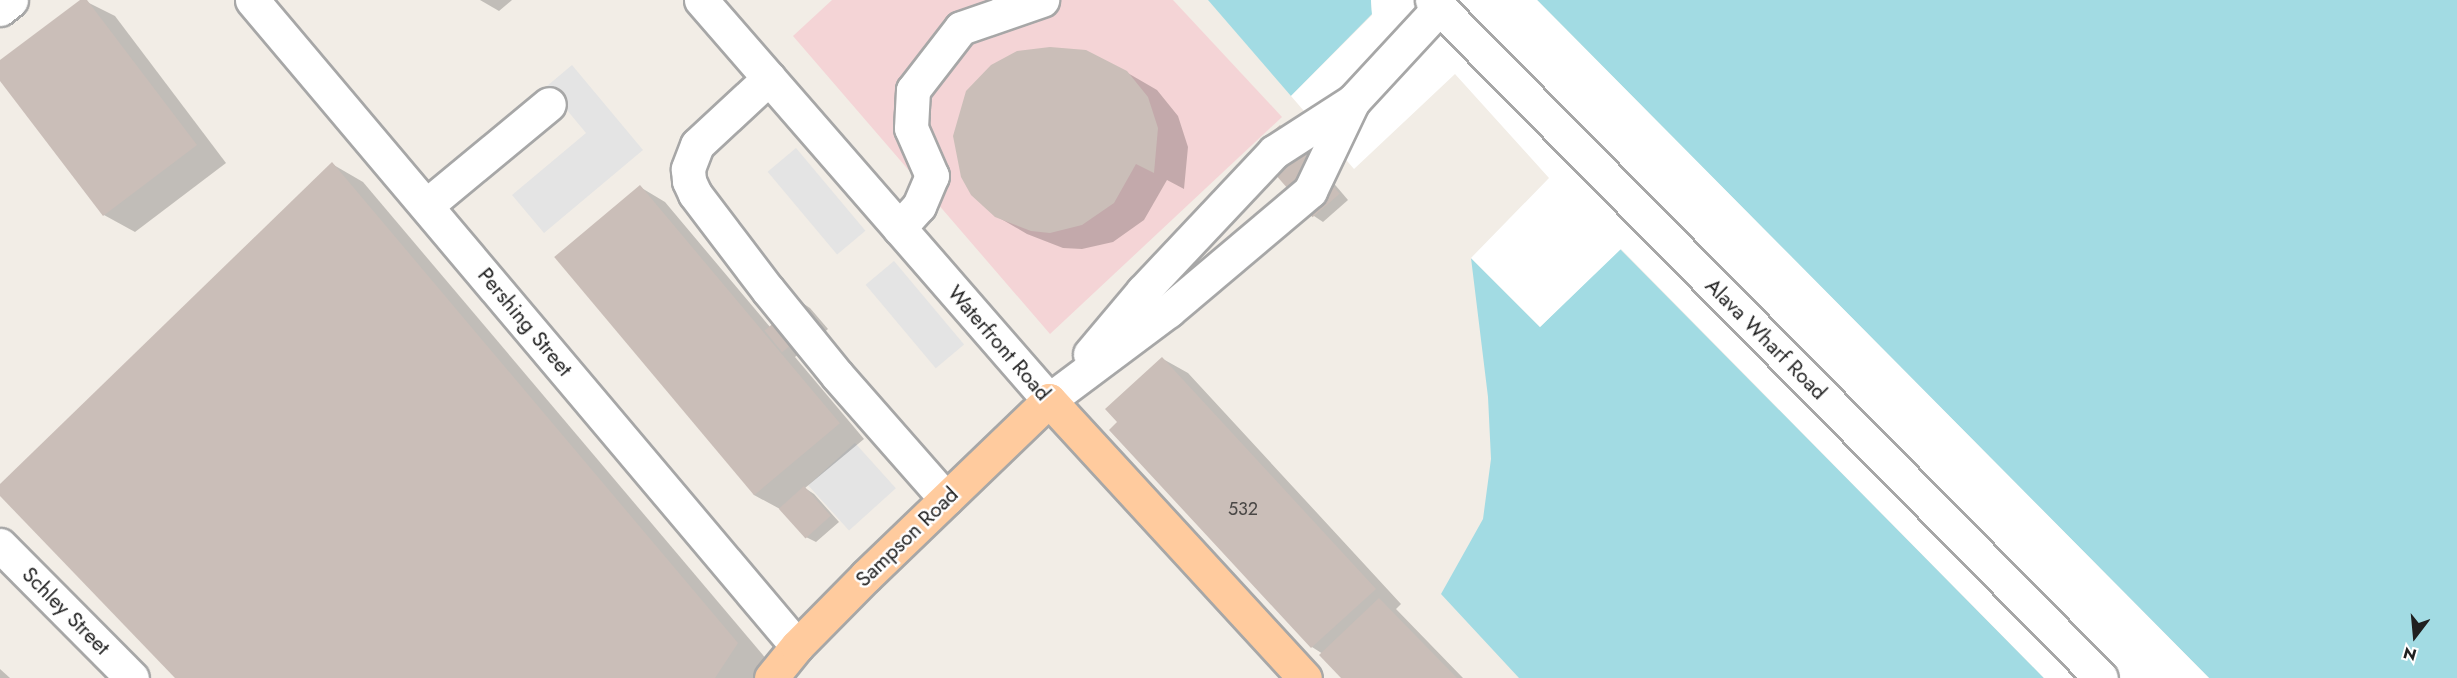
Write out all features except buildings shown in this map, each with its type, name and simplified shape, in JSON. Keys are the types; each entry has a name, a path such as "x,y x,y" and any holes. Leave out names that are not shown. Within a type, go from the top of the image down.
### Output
{"main road":[{"name":"Sampson Road","path":"771,678 797,646 1052,398"},
{"name":"Waterfront Road","path":"1052,398 1305,678"}],"street":[{"path":"0,9 11,0"},
{"name":"Pershing Street","path":"252,0 360,132 427,205 797,646"},
{"name":"Waterfront Road","path":"701,0 899,228 1052,398"},
{"path":"899,228 919,206 932,176 910,128 913,90 961,28 1042,0"},
{"path":"1052,398 1168,311 1310,190 1353,101 1435,4"},
{"name":"Alava Wharf Road","path":"1435,4 2101,678"},
{"path":"769,78 698,145 688,169 689,181 695,194 768,290 837,375 946,499"},
{"path":"1052,398 1143,291 1274,152 1353,101"},
{"path":"427,205 549,104"},
{"name":"Schley Street","path":"0,545 132,678"}],"shaded area":[{"path":"832,0 1173,0 1282,117 1050,334 793,36"},
{"path":"572,65 643,150 544,233 512,195 586,133 547,86"},
{"path":"796,148 865,231 837,255 768,172"},
{"path":"894,261 964,344 936,368 866,285"},
{"path":"855,443 896,488 849,530 808,485"}],"water":[{"path":"1208,0 1371,0 1372,14 1291,96"},
{"path":"1537,0 2457,0 2457,678 2209,678"},
{"path":"1620,249 2044,678 1519,678 1441,594 1483,519 1491,459 1488,397 1471,258 1540,327"}],"pier":[{"path":"1371,0 1537,0 2209,678 2044,678 1621,249 1540,327 1471,258 1549,178 1455,74 1354,169 1291,96 1372,15"}]}
